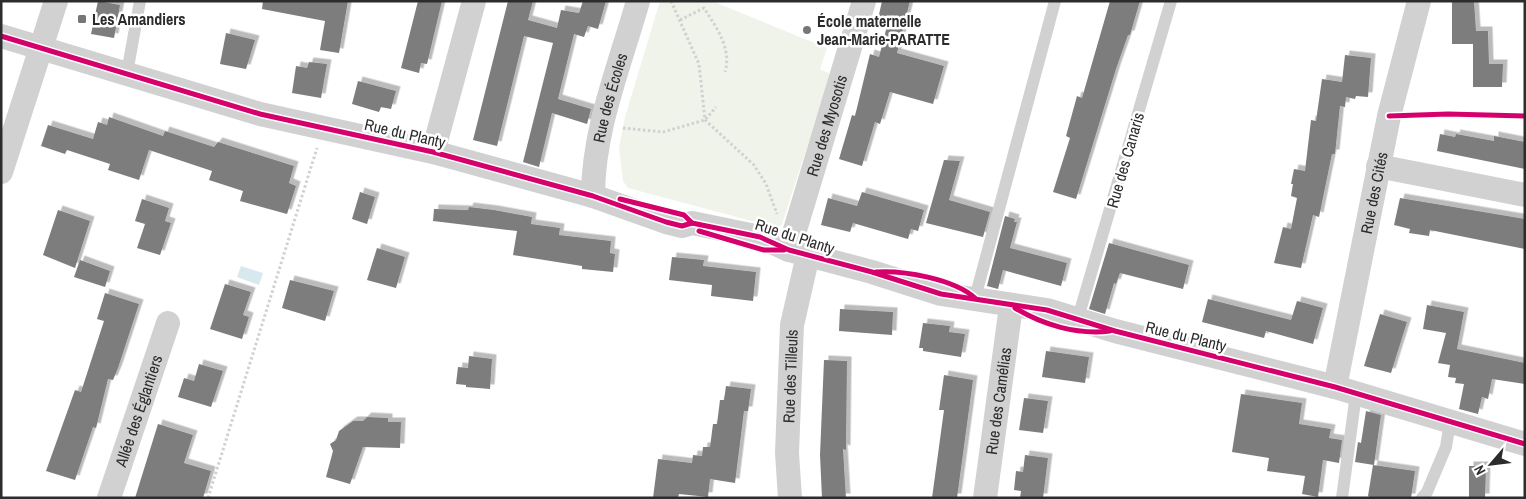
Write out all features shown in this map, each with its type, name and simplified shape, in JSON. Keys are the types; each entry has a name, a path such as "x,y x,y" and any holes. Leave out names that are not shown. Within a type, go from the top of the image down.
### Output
{"street":[{"path":"1,172 56,1"},
{"path":"434,152 474,1"},
{"name":"Rue des Écoles","path":"593,196 593,171 598,137 638,1"},
{"name":"Rue des Myosotis","path":"797,247 864,1"},
{"name":"Rue des Cités","path":"1345,391 1378,166 1419,1"},
{"name":"Rue du Planty","path":"1,36 260,114 324,126 434,152 593,196 682,226 692,223 797,247 941,294 1045,310 1078,318 1115,331 1345,391 1525,444"},
{"path":"1378,166 1525,195"},
{"name":"Rue des Tilleuls","path":"788,497 787,460 797,247"},
{"name":"Rue des Camélias","path":"985,498 1011,306"},
{"name":"Allée des Églantiers","path":"109,498 168,323"}],"lane":[{"path":"126,73 140,1"},
{"path":"975,298 1055,1"},
{"name":"Rue des Canaris","path":"1078,318 1171,1"},
{"path":"1342,498 1345,391"},
{"path":"1422,498 1427,492 1446,447 1450,422"}],"path":[{"path":"671,1 699,64 705,120 754,165 766,184 782,224 797,247"},
{"path":"680,20 704,8 722,36 727,64 725,72"},
{"path":"623,128 664,132 705,120 716,107"},
{"path":"208,498 324,126"}],"shaded area":[{"path":"660,1 712,1 827,48 820,69 831,74 782,224 778,228 628,188 623,181 619,148 625,117"},
{"path":"241,266 263,273 259,285 237,277"}],"building":[{"path":"98,1 120,5 114,38 91,34"},
{"path":"263,1 348,1 339,53 320,50 325,21 262,9"},
{"path":"418,1 442,1 427,64 421,63 419,73 401,68"},
{"path":"508,1 533,1 528,20 557,28 561,10 579,13 583,1 606,1 598,29 588,26 584,37 574,34 558,99 591,109 587,124 552,113 539,167 523,162 553,43 524,36 497,146 473,140"},
{"path":"882,1 910,1 897,53 944,66 933,104 890,92 880,124 875,122 862,166 839,159 852,115 855,116 870,54 879,57 888,22 878,19"},
{"path":"1110,1 1140,1 1130,35 1128,35 1116,69 1076,199 1053,192 1070,138 1066,136 1077,96 1082,98"},
{"path":"1452,1 1474,1 1476,31 1488,31 1489,64 1503,64 1502,87 1473,87 1473,44 1452,44"},
{"path":"226,33 255,40 246,69 220,64"},
{"path":"1345,55 1371,58 1368,97 1356,96 1355,99 1346,97 1345,107 1340,106 1335,154 1332,154 1319,217 1313,215 1301,268 1274,263 1283,227 1291,229 1297,198 1291,196 1294,169 1305,171 1311,120 1316,121 1322,79 1342,82"},
{"path":"309,62 327,64 321,98 292,93 296,66 307,68"},
{"path":"358,81 396,91 391,109 381,107 379,112 352,104"},
{"path":"109,117 163,136 165,131 214,147 218,142 294,166 289,183 296,186 287,214 240,201 243,191 209,180 212,171 149,150 139,180 108,170 110,164 67,150 65,154 41,146 48,125 93,139 98,122 107,125"},
{"path":"1440,134 1455,137 1456,134 1494,141 1494,136 1525,142 1525,169 1437,151"},
{"path":"944,160 960,161 949,200 990,212 983,237 926,223"},
{"path":"360,192 375,197 367,224 352,219"},
{"path":"862,192 924,210 918,231 911,229 908,239 853,223 850,232 821,225 828,198 857,206"},
{"path":"1400,198 1525,219 1525,249 1430,230 1429,236 1409,233 1410,229 1394,225"},
{"path":"142,199 169,208 165,221 171,223 160,255 137,248 145,224 135,221"},
{"path":"469,207 532,217 531,224 560,228 559,235 611,241 610,253 615,254 613,272 582,269 582,266 513,255 517,231 433,221 434,209 468,210"},
{"path":"58,210 90,221 75,268 43,255"},
{"path":"1005,216 1015,219 1014,222 1017,222 1010,248 1067,263 1061,286 1003,270 998,289 987,286"},
{"path":"1109,243 1189,265 1183,289 1120,273 1116,284 1114,283 1105,314 1089,309"},
{"path":"377,248 405,257 396,288 367,280"},
{"path":"672,257 704,260 703,266 756,272 753,301 711,296 712,285 669,280"},
{"path":"80,260 110,271 105,287 74,277"},
{"path":"290,280 334,291 325,321 282,308"},
{"path":"225,284 251,292 243,315 249,317 242,339 210,329"},
{"path":"105,293 139,304 118,368 113,380 108,379 96,428 93,427 75,480 46,471 75,390 81,392 104,321 97,319"},
{"path":"1208,299 1291,320 1297,301 1323,308 1313,344 1266,331 1264,338 1202,322"},
{"path":"1427,305 1464,312 1457,349 1525,363 1525,384 1492,379 1488,399 1482,397 1478,414 1459,409 1464,384 1455,383 1456,378 1448,377 1450,365 1438,363 1446,333 1423,329"},
{"path":"840,309 893,312 892,335 839,331"},
{"path":"1380,314 1407,322 1391,373 1364,366"},
{"path":"923,323 950,326 949,332 965,334 961,357 923,351 923,348 919,348"},
{"path":"1046,351 1089,357 1085,383 1042,377"},
{"path":"469,356 492,359 490,389 466,387 466,385 456,384 458,367 468,368"},
{"path":"824,360 847,361 846,450 843,449 846,498 822,498 820,455"},
{"path":"199,364 223,371 211,407 178,397 184,378 194,381"},
{"path":"944,375 973,380 957,498 932,498 944,410 939,410"},
{"path":"726,386 751,389 748,411 744,411 735,483 710,479 708,497 679,494 678,498 653,498 658,459 692,463 693,455 702,456 703,447 710,447 713,424 717,424 720,400 724,400"},
{"path":"1241,394 1302,403 1299,424 1331,429 1329,438 1342,440 1339,463 1323,460 1318,497 1302,494 1305,476 1267,471 1269,458 1232,452"},
{"path":"1024,398 1048,401 1043,433 1019,430"},
{"path":"1366,411 1381,415 1374,465 1355,462 1358,442 1361,443"},
{"path":"367,417 388,418 388,422 401,422 400,448 363,447 350,484 326,477 333,451 330,444 336,440 339,431 353,421 363,421"},
{"path":"158,424 193,435 184,463 211,471 203,498 135,498"},
{"path":"1025,455 1048,458 1043,498 1020,498 1021,491 1014,490 1016,471 1023,472"},
{"path":"1373,465 1415,471 1411,498 1371,498 1368,496"},
{"path":"1469,466 1486,466 1485,498 1469,498"}],"cycle path":[{"path":"1,36 260,114 433,152 593,196 682,226 692,223 760,237 789,250 872,272 941,294 1047,310 1115,331 1335,387 1525,444"},
{"path":"1389,116 1448,114 1525,116"},
{"path":"620,199 684,215 692,223"},
{"path":"699,231 764,250 784,250"},
{"path":"876,272 914,274 928,277 966,291 975,298"},
{"path":"1015,308 1049,324 1073,330 1110,331"}],"place":[{"name":"Les Amandiers","path":"82,19"},
{"name":"École maternelle Jean-Marie-PARATTE","path":"807,30"}]}
